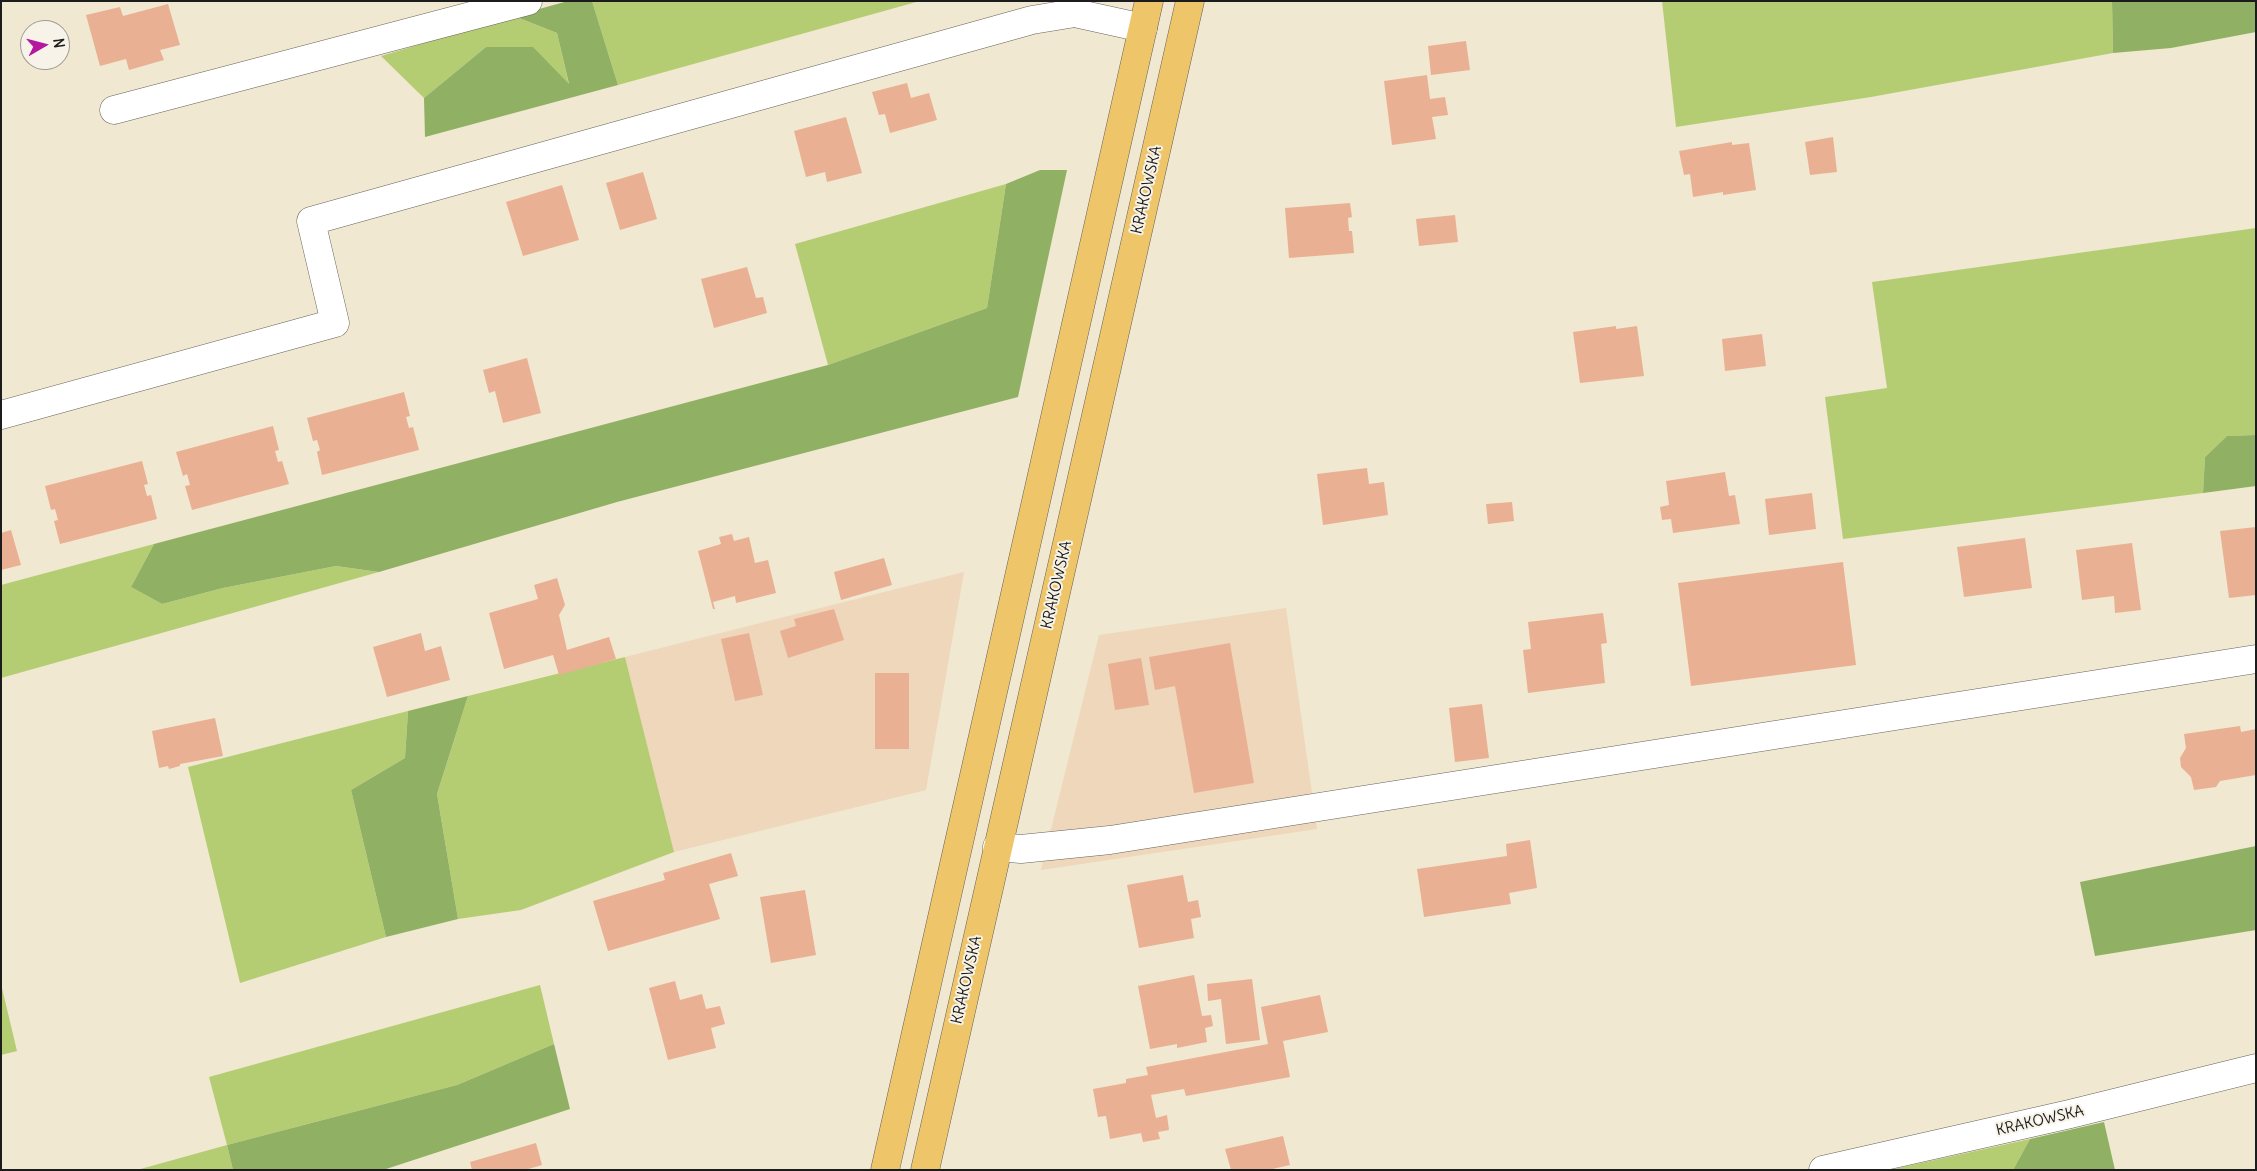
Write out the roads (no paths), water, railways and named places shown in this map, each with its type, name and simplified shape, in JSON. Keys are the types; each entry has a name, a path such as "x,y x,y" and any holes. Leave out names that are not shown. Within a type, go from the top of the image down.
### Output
{"main road":[{"path":"885,1170 1149,1"},
{"name":"KRAKOWSKA","path":"925,1170 1190,1"}],"street":[{"path":"114,110 528,1"},
{"path":"1,415 335,323 311,221 1032,20 1075,14 1143,28"},
{"path":"997,847 1021,849 1110,840 2256,659"},
{"name":"KRAKOWSKA","path":"1823,1170 2070,1114 2256,1068"}]}
